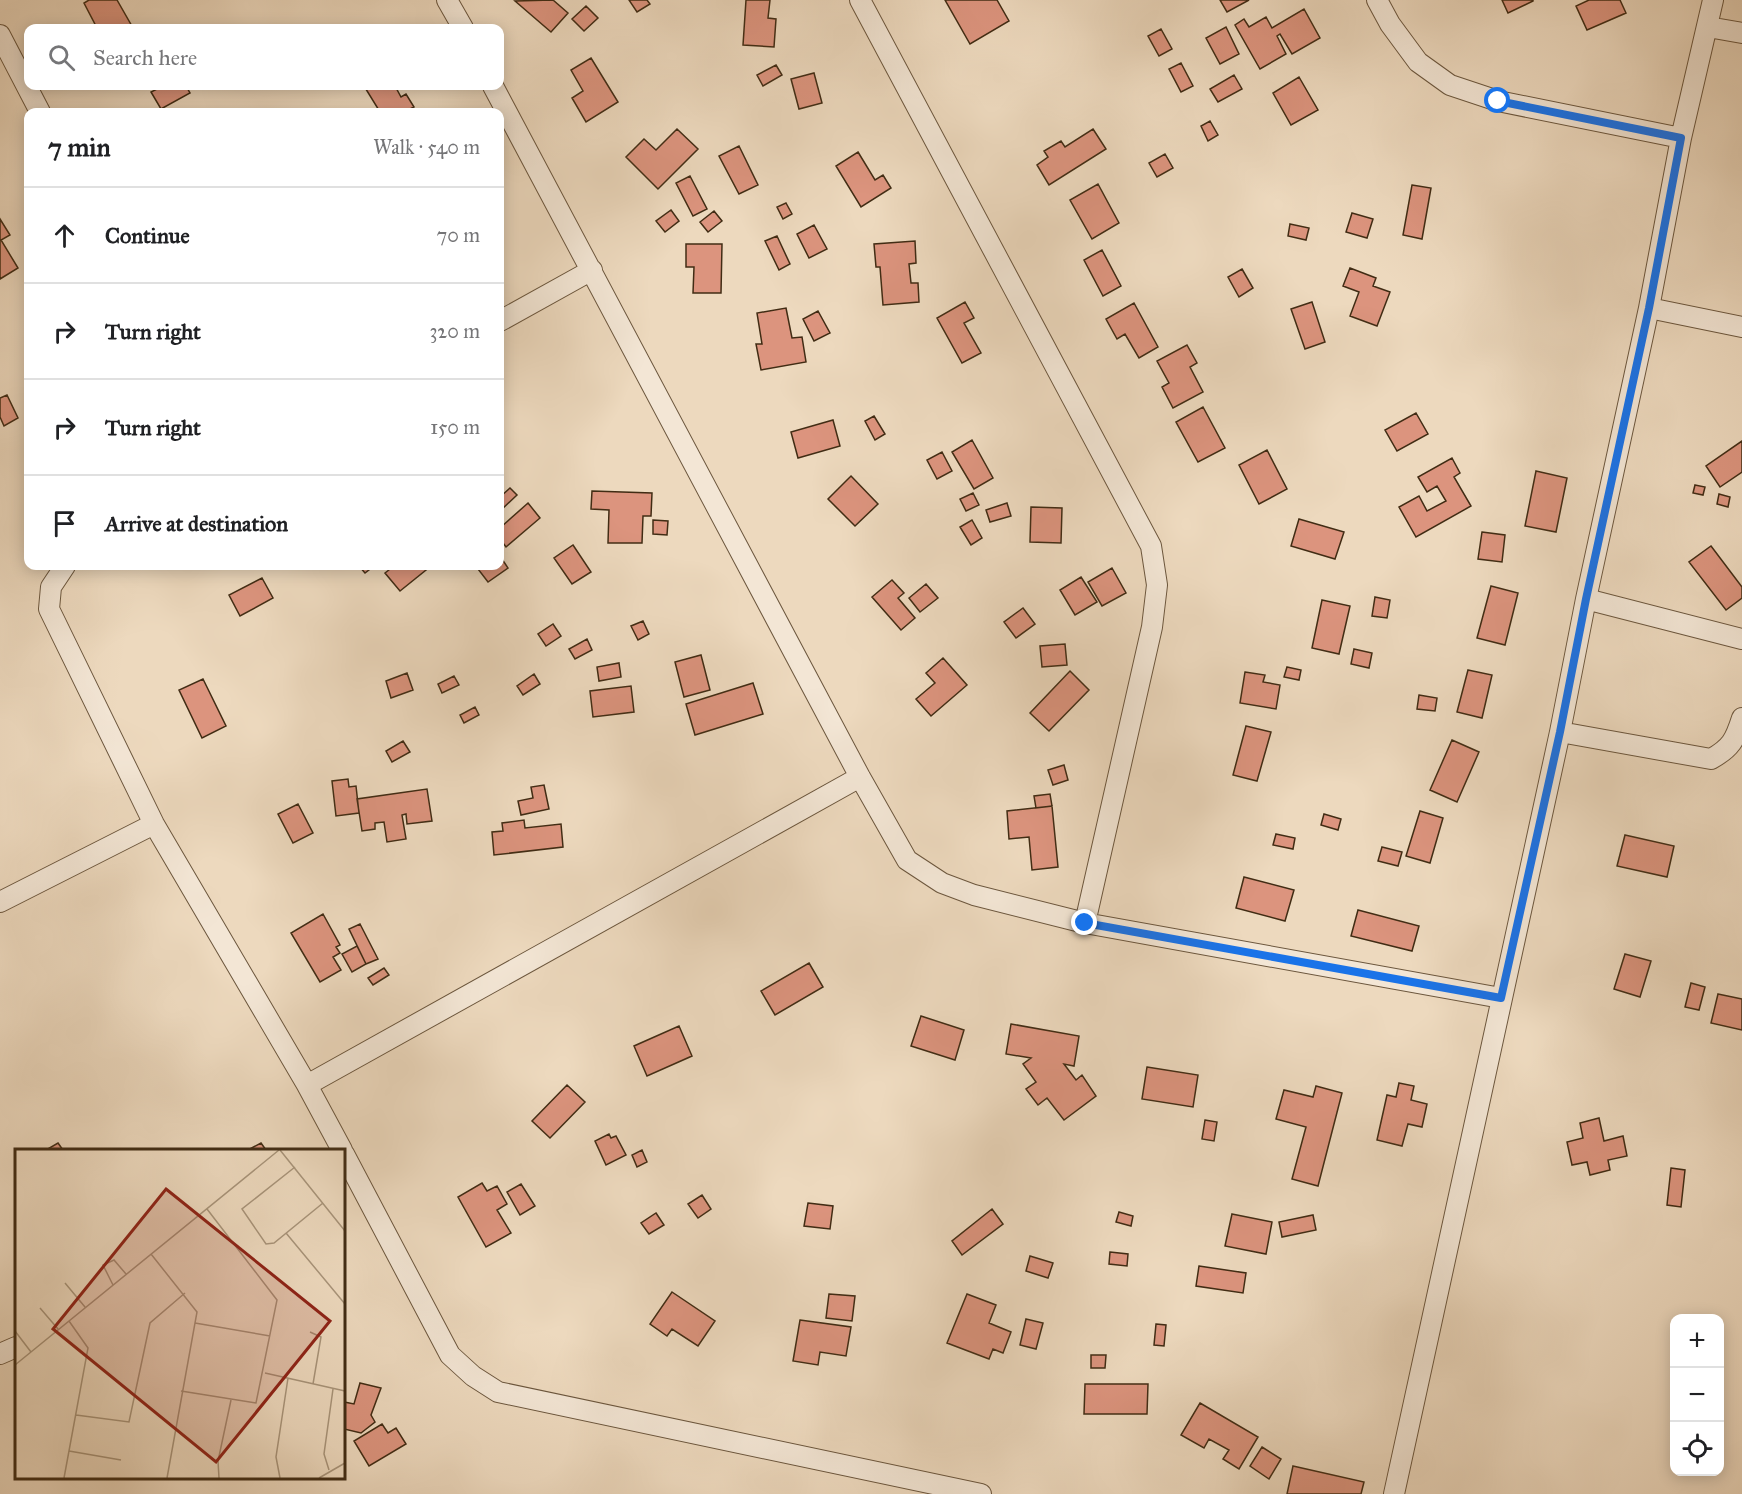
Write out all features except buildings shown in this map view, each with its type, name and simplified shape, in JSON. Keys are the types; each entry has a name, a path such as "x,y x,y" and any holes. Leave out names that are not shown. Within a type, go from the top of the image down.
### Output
{"street":[{"path":"447,0 461,24"},
{"path":"860,0 1151,546 1157,585 1152,627 1085,923"},
{"path":"1377,0 1390,24 1418,62 1450,85 1498,101 1681,138"},
{"path":"1394,1494 1560,732 1586,599 1649,308 1681,138 1713,0"},
{"path":"1708,27 1742,33"},
{"path":"0,35 24,81"},
{"path":"29,90 38,108"},
{"path":"495,90 860,777 907,860 942,883 974,895 1085,923 1501,998"},
{"path":"504,319 592,270"},
{"path":"1649,308 1742,327"},
{"path":"62,570 51,587 49,609 154,824 307,1085 341,1149"},
{"path":"1586,599 1742,639"},
{"path":"1560,732 1711,759 1727,750 1736,736 1742,718"},
{"path":"307,1085 860,777"},
{"path":"0,902 154,824"},
{"path":"345,1156 450,1356 473,1376 498,1392 981,1494"},
{"path":"0,1354 15,1347"}],"route":[{"path":"1085,923 1501,998 1560,732 1586,599 1649,308 1681,138 1498,101"}]}
